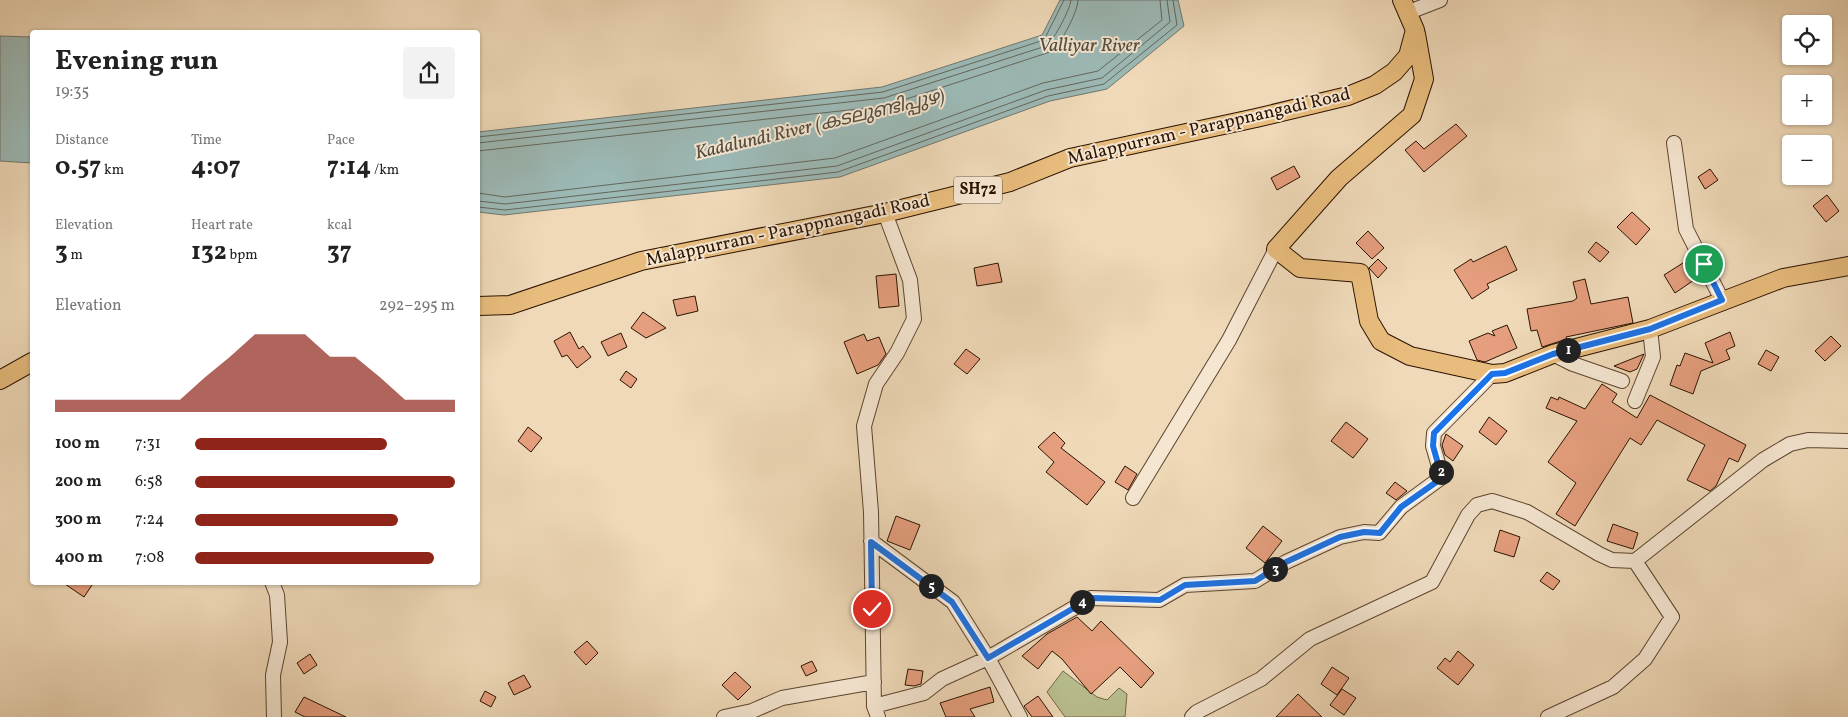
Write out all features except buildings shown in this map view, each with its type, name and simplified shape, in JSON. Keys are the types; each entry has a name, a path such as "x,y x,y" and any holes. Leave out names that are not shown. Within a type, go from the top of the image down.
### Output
{"main road":[{"path":"1406,6 1415,30 1424,79 1412,115 1339,178 1276,249 1300,268 1360,274 1369,322 1381,341 1410,356 1492,374 1505,373 1553,354 1650,329 1783,278 1848,266"},
{"name":"Malappurram - Parappnangadi Road","path":"480,306 510,305 641,262 885,213 1010,182 1070,158 1348,96 1375,85 1394,72 1408,56 1415,30"},
{"path":"0,380 30,363"}],"street":[{"path":"1406,6 1440,0"},
{"path":"1674,143 1686,229 1722,300"},
{"path":"885,213 910,280 914,318 897,353 876,384 864,426 871,542 876,712 924,693 942,679 988,658 1091,598 1160,600 1185,585 1255,581 1286,562 1340,537 1364,532 1380,533 1401,507 1442,478 1433,446 1434,433 1492,374"},
{"path":"1133,498 1229,340 1276,249"},
{"path":"1635,401 1652,357 1650,329"},
{"path":"1553,354 1573,364 1622,381"},
{"path":"1192,717 1196,712 1261,679 1310,639 1432,582 1468,515 1477,505 1492,501 1527,512 1612,560 1635,561 1763,460 1790,444 1808,440 1848,441"},
{"path":"871,542 952,602 988,658 1020,717"},
{"path":"1548,717 1613,687 1644,659 1672,617 1635,561"},
{"path":"273,585 277,595 280,642 273,674 274,717"},
{"path":"724,717 752,711 782,698 874,682"}],"green space":[{"path":"1063,671 1097,697 1107,700 1119,688 1127,694 1125,717 1065,717 1047,692"}],"water":[{"name":"Valliyar River","path":"1060,0 1178,0 1184,26 1107,89 1050,101 840,177 504,215 480,212 480,132 882,87 1042,35"},
{"path":"0,36 30,37 30,163 0,161"}],"route":[{"path":"872,609 871,542 952,602 988,658 1091,598 1160,600 1185,585 1255,581 1286,562 1340,537 1364,532 1380,533 1401,507 1442,478 1433,446 1434,433 1492,374 1505,373 1553,354 1650,329 1694,313 1722,300 1704,264"}],"water label":[{"name":"Kadalundi River (കടലുണ്ടിപ്പുഴ)","path":"820,125"}]}
